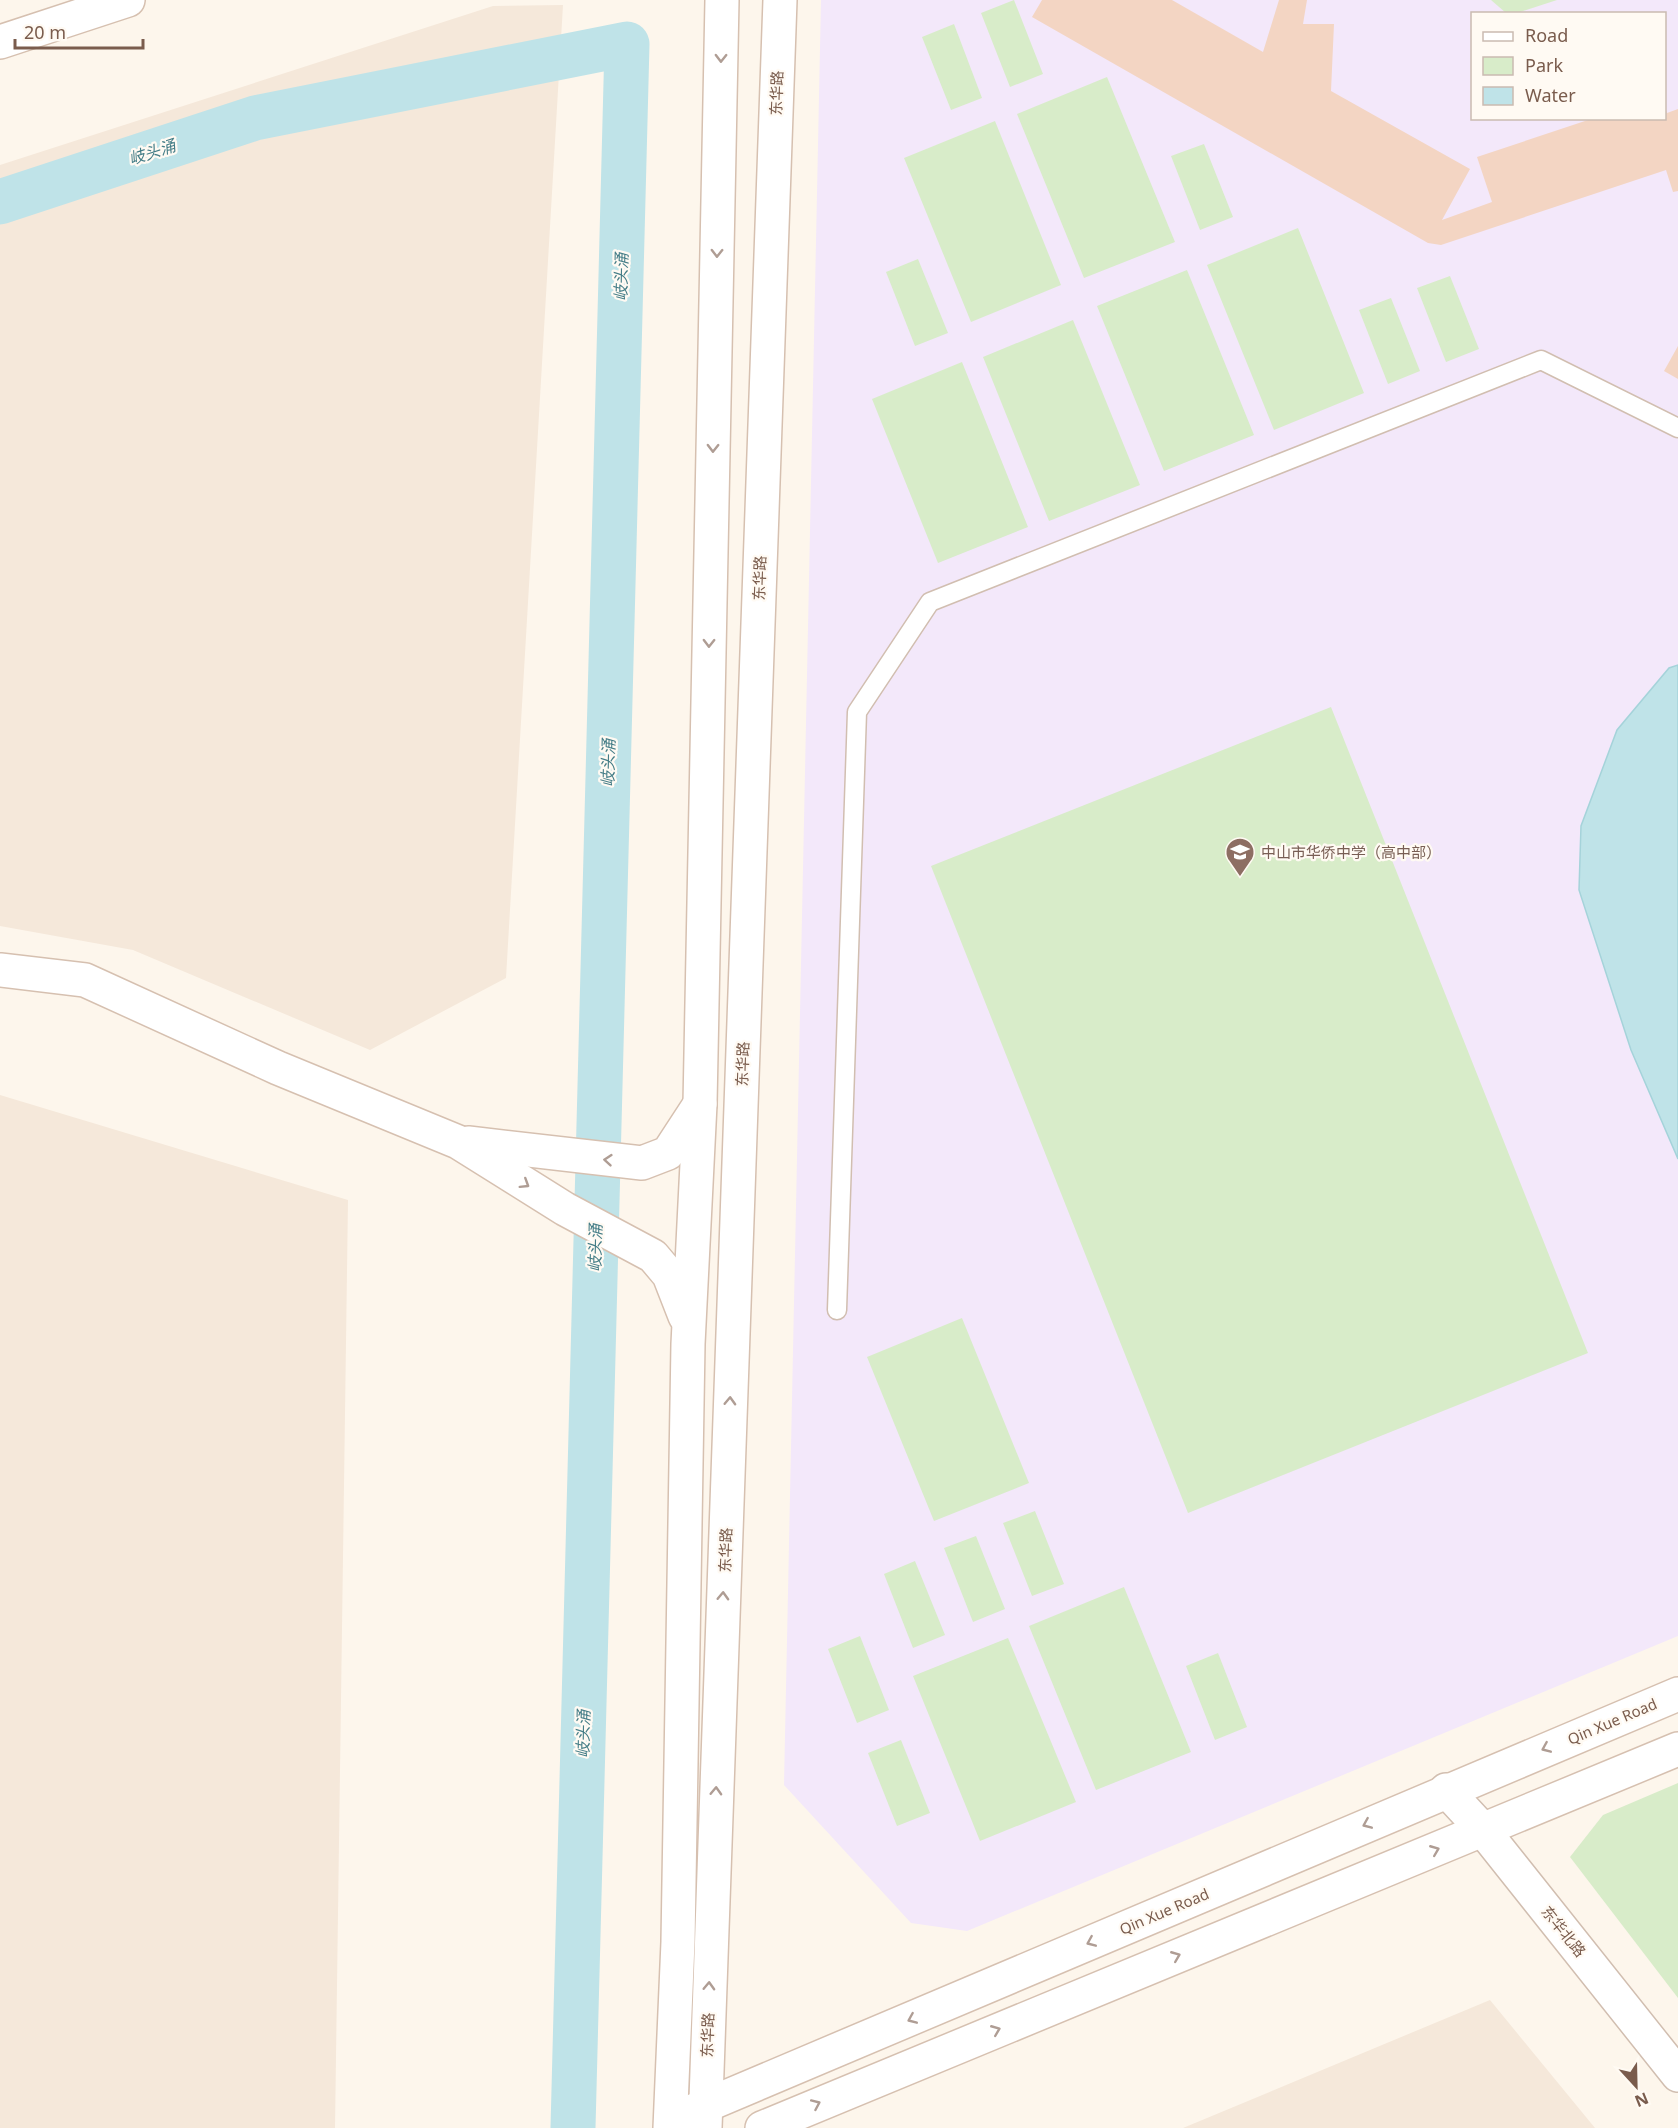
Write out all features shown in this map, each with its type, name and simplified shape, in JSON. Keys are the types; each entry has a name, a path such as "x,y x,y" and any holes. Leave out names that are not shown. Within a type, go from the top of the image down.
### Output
{"main road":[{"path":"0,42 128,0"},
{"path":"664,2126 678,1942 688,1344 700,1104 722,0"},
{"name":"东华路","path":"705,2116 780,0"},
{"path":"0,970 84,980 278,1068 458,1142 565,1209 653,1256 669,1275 681,1305 688,1344"},
{"path":"458,1142 573,1157 642,1163 668,1153 700,1104"},
{"name":"Qin Xue Road","path":"664,2126 705,2116 1446,1790 1678,1694"},
{"path":"762,2128 1678,1749"},
{"name":"东华北路","path":"1446,1790 1483,1830 1678,2075"}],"lane":[{"path":"837,1310 857,711 930,602 1541,360 1678,428"}],"shaded area":[{"name":"中山市华侨中学（高中部）","path":"821,0 1678,0 1678,1636 967,1931 911,1923 784,1785"},
{"path":"563,5 506,978 370,1050 133,950 0,926 0,165 493,6"},
{"path":"0,1095 348,1200 335,2128 0,2128"},
{"path":"1490,2000 1595,2128 1183,2128"}],"green space":[{"path":"1014,0 1043,74 1010,87 981,13"},
{"path":"1491,0 1557,0 1520,12 1505,12"},
{"path":"954,24 982,98 951,110 922,37"},
{"path":"1107,77 1175,242 1084,278 1017,114"},
{"path":"995,121 1061,285 971,322 904,158"},
{"path":"1204,144 1233,217 1200,230 1171,156"},
{"path":"1298,228 1364,393 1274,430 1207,265"},
{"path":"918,259 948,333 915,346 886,272"},
{"path":"1187,270 1254,435 1164,471 1097,306"},
{"path":"1450,276 1479,349 1446,362 1417,288"},
{"path":"1391,298 1420,371 1388,384 1359,310"},
{"path":"1073,320 1140,485 1049,521 983,357"},
{"path":"962,362 1028,527 938,563 872,399"},
{"path":"1331,707 1588,1353 1188,1513 931,866"},
{"path":"962,1318 1029,1483 934,1521 867,1357"},
{"path":"1035,1511 1064,1584 1032,1596 1003,1523"},
{"path":"976,1536 1005,1609 973,1622 944,1548"},
{"path":"915,1561 945,1635 913,1648 884,1574"},
{"path":"1124,1587 1191,1752 1096,1790 1029,1626"},
{"path":"860,1636 889,1710 857,1723 828,1649"},
{"path":"1008,1638 1076,1802 980,1841 913,1676"},
{"path":"1218,1653 1247,1727 1215,1740 1186,1666"},
{"path":"901,1740 930,1813 897,1826 868,1753"},
{"path":"1678,1783 1678,1998 1570,1857 1603,1815"}],"water":[{"path":"1678,665 1678,1159 1631,1050 1579,890 1581,826 1617,730 1669,668"}],"building":[{"path":"1042,0 1172,0 1263,52 1279,0 1307,0 1303,24 1334,24 1331,91 1470,169 1442,220 1492,202 1477,157 1588,120 1666,120 1666,110 1667,113 1678,109 1678,191 1673,192 1666,170 1441,245 1428,243 1032,17"},
{"path":"1678,346 1678,379 1664,371"}],"waterway":[{"name":"岐头涌","path":"0,202 255,118 627,44 573,2128"}],"place":[{"name":"中山市华侨中学（高中部）","path":"1240,878"}]}
